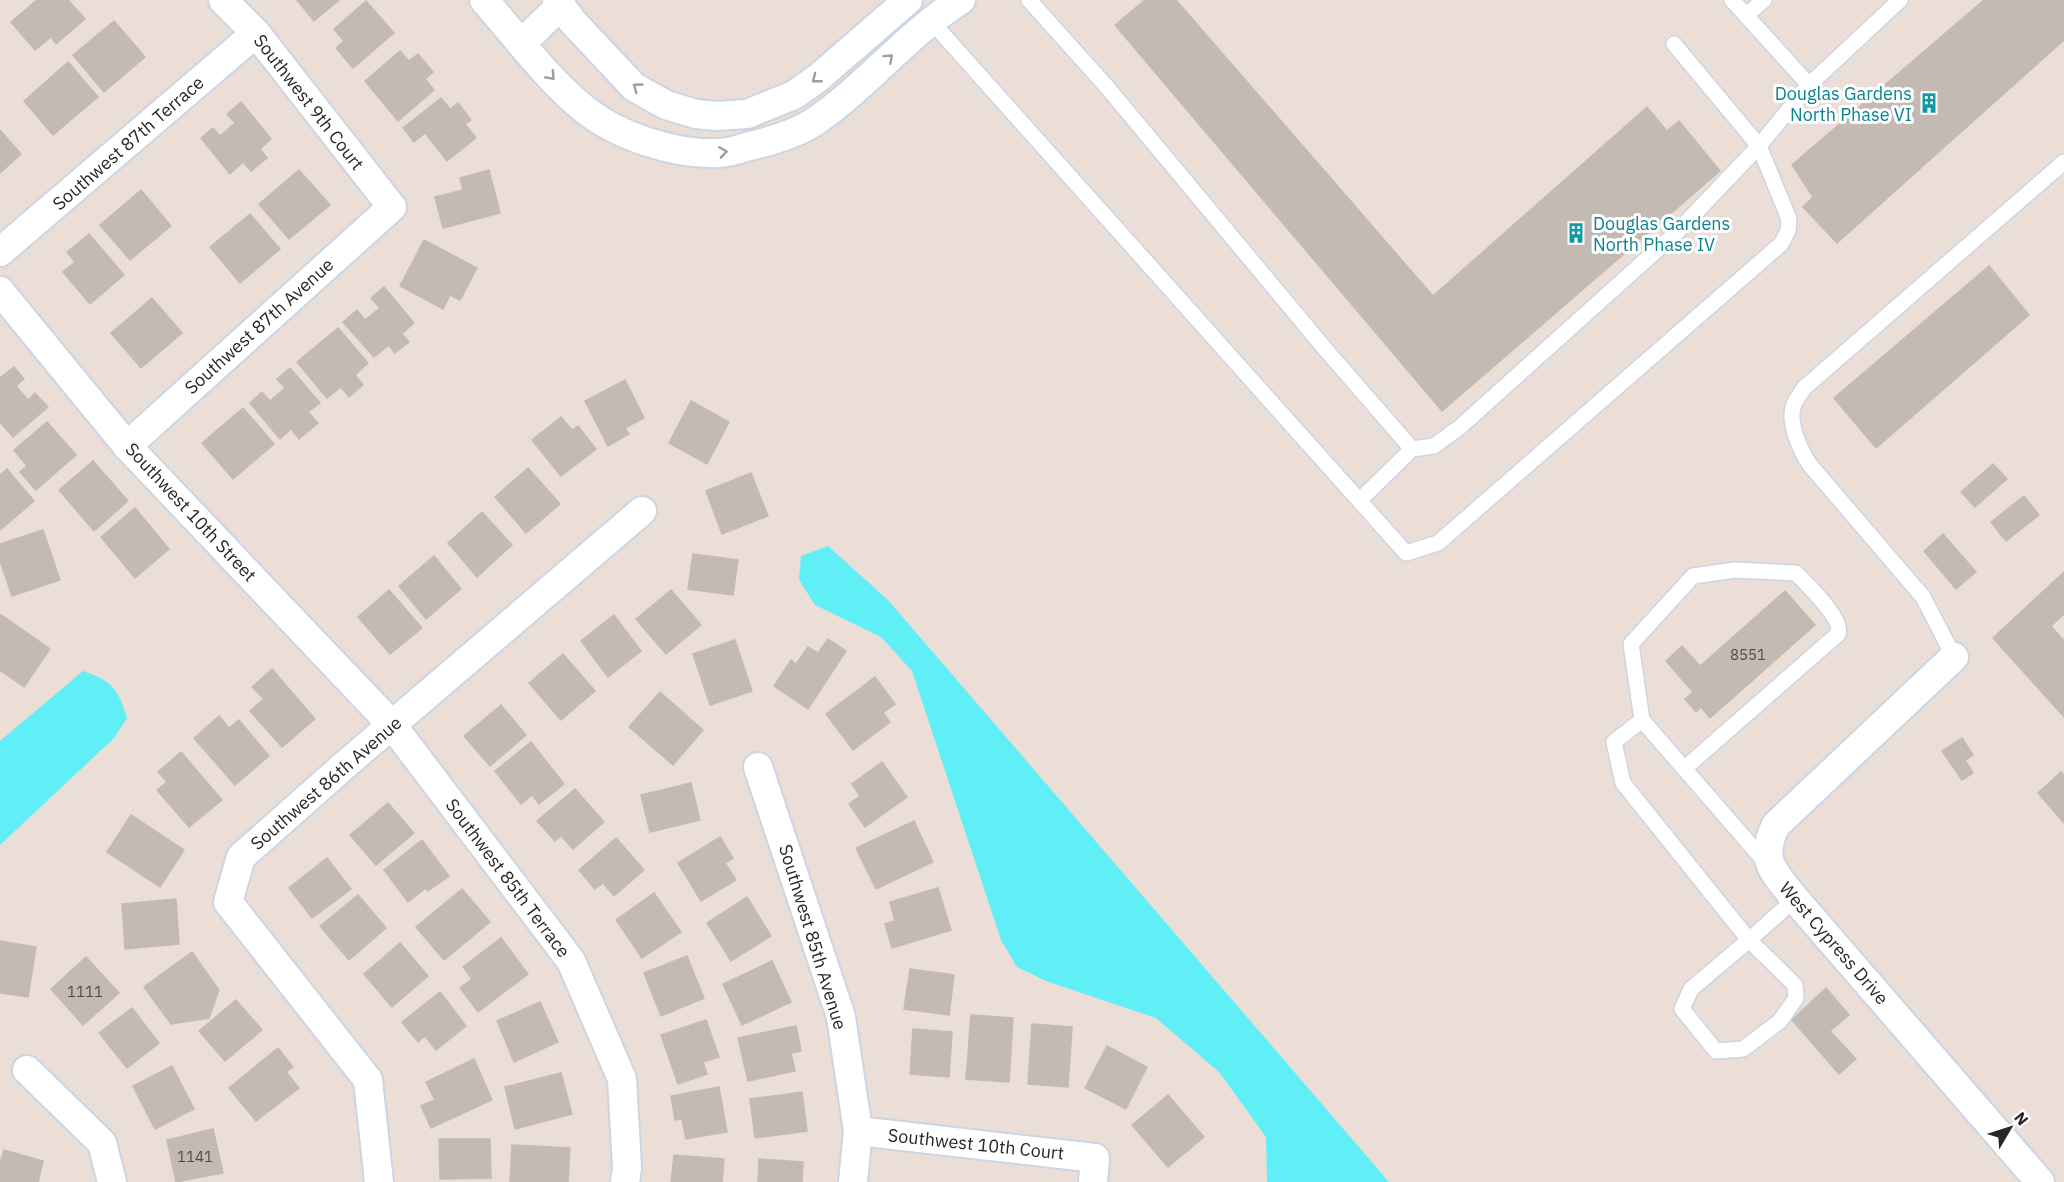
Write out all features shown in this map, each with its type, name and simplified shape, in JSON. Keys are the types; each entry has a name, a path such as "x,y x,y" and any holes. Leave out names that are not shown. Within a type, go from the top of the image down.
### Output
{"street":[{"name":"Southwest 9th Court","path":"223,0 256,33 392,207"},
{"path":"484,0 583,109 628,136 692,152 720,153 779,138 812,123 840,102 931,21 961,0"},
{"path":"522,43 558,3 634,87 666,105 696,114 716,116 747,114 795,95 908,0"},
{"name":"Southwest 87th Terrace","path":"0,252 256,33"},
{"path":"768,107 779,138"},
{"name":"Southwest 87th Avenue","path":"127,446 392,207"},
{"name":"Southwest 10th Street","path":"0,291 127,446 392,725"},
{"name":"Southwest 86th Avenue","path":"379,1182 368,1080 228,902 241,857 642,511"},
{"name":"West Cypress Drive","path":"1954,657 1776,825 1769,838 1767,850 1772,871 1795,899 2040,1182"},
{"name":"Southwest 85th Terrace","path":"392,725 571,961 622,1079 627,1168 625,1182"},
{"name":"Southwest 85th Avenue","path":"758,767 841,1017 858,1131 853,1182"},
{"path":"27,1070 102,1143 112,1182"},
{"name":"Southwest 10th Court","path":"858,1131 1094,1170"}],"lane":[{"path":"1029,0 1107,87 1326,350 1412,449"},
{"path":"1732,0 1809,85"},
{"path":"1746,15 1764,0"},
{"path":"1360,500 1412,449 1434,446 1460,427 1678,231 1759,146 1809,85 1900,0"},
{"path":"931,21 1407,553 1438,543 1781,244 1788,231 1789,219 1759,146 1674,44"},
{"path":"1954,657 1923,597 1806,458 1794,430 1792,406 1804,388 2064,162"},
{"path":"1685,768 1838,634 1840,629 1836,619 1796,573 1735,570 1693,576 1631,644 1642,720 1772,871"},
{"path":"1642,720 1614,742 1623,783 1749,940 1795,985 1796,998 1780,1021 1743,1049 1716,1050 1682,1009 1691,989 1749,940 1795,899"}],"water":[{"path":"828,546 888,600 1389,1182 1267,1182 1266,1137 1219,1072 1156,1018 1046,981 1017,967 1001,940 912,671 881,637 815,605 799,580 801,556"},
{"path":"83,671 101,678 113,687 121,700 127,718 114,738 0,845 0,741"}],"building":[{"path":"37,0 68,0 85,19 56,44 51,37 35,50 11,22"},
{"path":"297,0 339,0 314,21"},
{"name":"Douglas Gardens North Phase IV","path":"1145,0 1176,0 1433,296 1647,107 1667,131 1679,121 1720,171 1442,411 1115,25"},
{"name":"Douglas Gardens North Phase VI","path":"1984,0 2064,0 2064,40 1837,243 1803,207 1813,197 1792,165"},
{"path":"366,1 394,33 353,68 336,48 344,41 334,29"},
{"path":"114,21 145,57 104,92 73,55"},
{"path":"400,51 409,61 418,54 433,72 425,79 434,90 398,121 365,81"},
{"path":"68,62 98,97 53,135 24,101"},
{"path":"441,98 450,109 458,103 471,120 465,124 476,138 447,161 425,133 414,142 403,128"},
{"path":"241,102 271,139 260,149 267,158 251,171 243,162 230,174 201,138 213,128 220,136 235,123 227,114"},
{"path":"0,130 21,154 0,173"},
{"path":"299,170 330,205 289,239 259,204"},
{"path":"489,170 500,213 443,228 435,197 463,190 460,178"},
{"path":"141,190 171,226 130,260 100,225"},
{"path":"250,214 280,249 240,283 210,247"},
{"path":"89,234 124,275 90,304 63,272 75,262 67,252"},
{"path":"424,240 477,268 460,300 450,295 443,309 400,286"},
{"path":"1989,266 2029,315 1876,448 1834,398"},
{"path":"384,287 414,323 402,334 409,342 395,353 389,345 374,357 343,322 357,310 365,320 380,308 371,298"},
{"path":"152,298 182,333 141,368 111,333"},
{"path":"338,328 368,363 355,375 363,385 349,397 341,387 327,398 297,362"},
{"path":"14,367 24,379 16,386 28,400 35,393 48,407 13,437 0,422 0,378"},
{"path":"290,368 320,403 308,412 318,423 299,439 291,429 280,439 250,403 262,392 270,401 285,388 277,379"},
{"path":"625,380 644,418 625,428 629,434 608,446 585,401"},
{"path":"691,401 729,422 707,464 669,443"},
{"path":"243,408 274,444 233,479 202,443"},
{"path":"561,417 572,430 578,426 596,449 561,476 532,440"},
{"path":"47,422 76,455 36,490 20,472 27,466 14,450"},
{"path":"93,461 128,501 94,531 59,490"},
{"path":"1993,464 2007,479 1975,507 1961,492"},
{"path":"528,468 560,504 526,533 495,497"},
{"path":"7,469 34,501 0,530 0,475"},
{"path":"751,473 768,516 722,534 706,491"},
{"path":"2024,496 2039,515 2006,541 1991,522"},
{"path":"135,508 169,549 135,578 101,537"},
{"path":"482,512 512,545 477,577 448,543"},
{"path":"43,530 60,580 12,596 0,561 0,544"},
{"path":"1943,534 1976,572 1956,589 1924,551"},
{"path":"693,554 738,560 733,595 688,589"},
{"path":"434,556 461,589 426,619 399,586"},
{"path":"2064,572 2064,614 2051,626 2064,641 2064,717 1993,638"},
{"path":"389,590 422,628 390,654 358,617"},
{"path":"671,590 701,625 666,654 636,619"},
{"path":"1785,591 1815,625 1710,718 1701,707 1696,712 1685,699 1693,692 1666,661 1682,646 1700,666"},
{"path":"0,614 50,649 24,687 0,670"},
{"path":"614,615 641,651 608,677 581,641"},
{"path":"828,639 846,651 808,709 774,686 791,660 796,664 808,647 818,653"},
{"path":"735,640 752,691 710,705 693,654"},
{"path":"563,654 595,691 561,720 529,683"},
{"path":"272,669 315,719 282,747 250,711 264,699 252,687"},
{"path":"875,677 895,704 883,713 890,722 853,750 826,714"},
{"path":"660,692 703,730 673,765 629,727"},
{"path":"501,705 526,735 490,766 464,736"},
{"path":"219,716 229,728 239,720 269,756 235,785 194,738"},
{"path":"1962,738 1973,755 1965,760 1973,773 1962,780 1942,751"},
{"path":"531,742 564,784 539,804 532,795 521,804 495,771"},
{"path":"181,752 222,800 189,827 157,790 167,782 158,772"},
{"path":"882,762 907,797 865,827 849,804 860,796 852,784"},
{"path":"2061,772 2064,775 2064,823 2038,793"},
{"path":"691,783 700,820 650,832 641,795"},
{"path":"575,789 604,822 573,849 561,836 555,841 537,821"},
{"path":"388,803 414,833 376,865 350,835"},
{"path":"131,815 184,850 160,887 107,852"},
{"path":"914,821 933,862 876,889 856,848"},
{"path":"720,837 733,858 725,863 736,880 701,901 678,863"},
{"path":"616,838 644,870 614,896 603,883 595,889 579,870"},
{"path":"422,840 449,876 428,891 426,888 408,902 384,870"},
{"path":"327,858 351,889 312,918 289,888"},
{"path":"938,888 951,930 892,948 885,924 895,921 890,902"},
{"path":"462,889 490,922 444,960 416,927"},
{"path":"654,893 681,932 642,958 616,920"},
{"path":"358,895 386,928 349,960 320,926"},
{"path":"747,897 771,936 731,961 707,923"},
{"path":"176,899 179,944 125,949 122,904"},
{"path":"501,938 528,974 478,1012 460,988 472,979 463,967"},
{"path":"0,941 36,947 28,997 0,993"},
{"path":"400,943 428,976 392,1007 364,974"},
{"path":"192,952 219,990 209,1018 171,1024 144,987"},
{"path":"687,956 704,998 661,1016 644,973"},
{"path":"86,957 119,993 83,1025 51,989"},
{"path":"772,961 791,1002 742,1025 723,984"},
{"path":"910,969 954,975 949,1015 904,1009"},
{"path":"1826,988 1849,1015 1830,1031 1856,1059 1839,1074 1792,1020"},
{"path":"440,992 466,1026 436,1050 425,1036 418,1042 402,1022"},
{"path":"236,1000 262,1030 225,1061 199,1031"},
{"path":"540,1002 558,1042 514,1062 497,1021"},
{"path":"132,1008 159,1043 127,1068 99,1033"},
{"path":"971,1015 1013,1018 1009,1082 966,1079"},
{"path":"706,1020 719,1057 703,1062 707,1074 678,1084 661,1035"},
{"path":"1032,1024 1072,1027 1068,1087 1028,1084"},
{"path":"796,1026 801,1051 791,1053 795,1071 748,1081 738,1038"},
{"path":"913,1029 952,1032 949,1077 910,1074"},
{"path":"1107,1046 1147,1067 1126,1109 1085,1088"},
{"path":"278,1048 293,1067 286,1072 299,1088 256,1121 229,1088"},
{"path":"474,1059 492,1100 431,1128 421,1106 435,1100 426,1082"},
{"path":"172,1066 194,1109 155,1129 133,1086"},
{"path":"561,1073 572,1114 515,1129 505,1087"},
{"path":"719,1087 727,1132 686,1139 682,1119 675,1120 671,1096"},
{"path":"802,1092 807,1131 755,1138 750,1099"},
{"path":"1168,1095 1204,1137 1168,1167 1132,1125"},
{"path":"213,1129 223,1173 176,1182 167,1140"},
{"path":"439,1139 490,1139 491,1178 440,1179"},
{"path":"512,1145 570,1148 568,1182 510,1182"},
{"path":"4,1150 43,1161 38,1182 0,1182 0,1164"},
{"path":"674,1155 724,1159 722,1182 671,1182"},
{"path":"759,1159 803,1162 802,1182 758,1182"}],"place":[{"name":"Douglas Gardens North Phase VI","path":"1929,103"},
{"name":"Douglas Gardens North Phase IV","path":"1576,233"}]}
